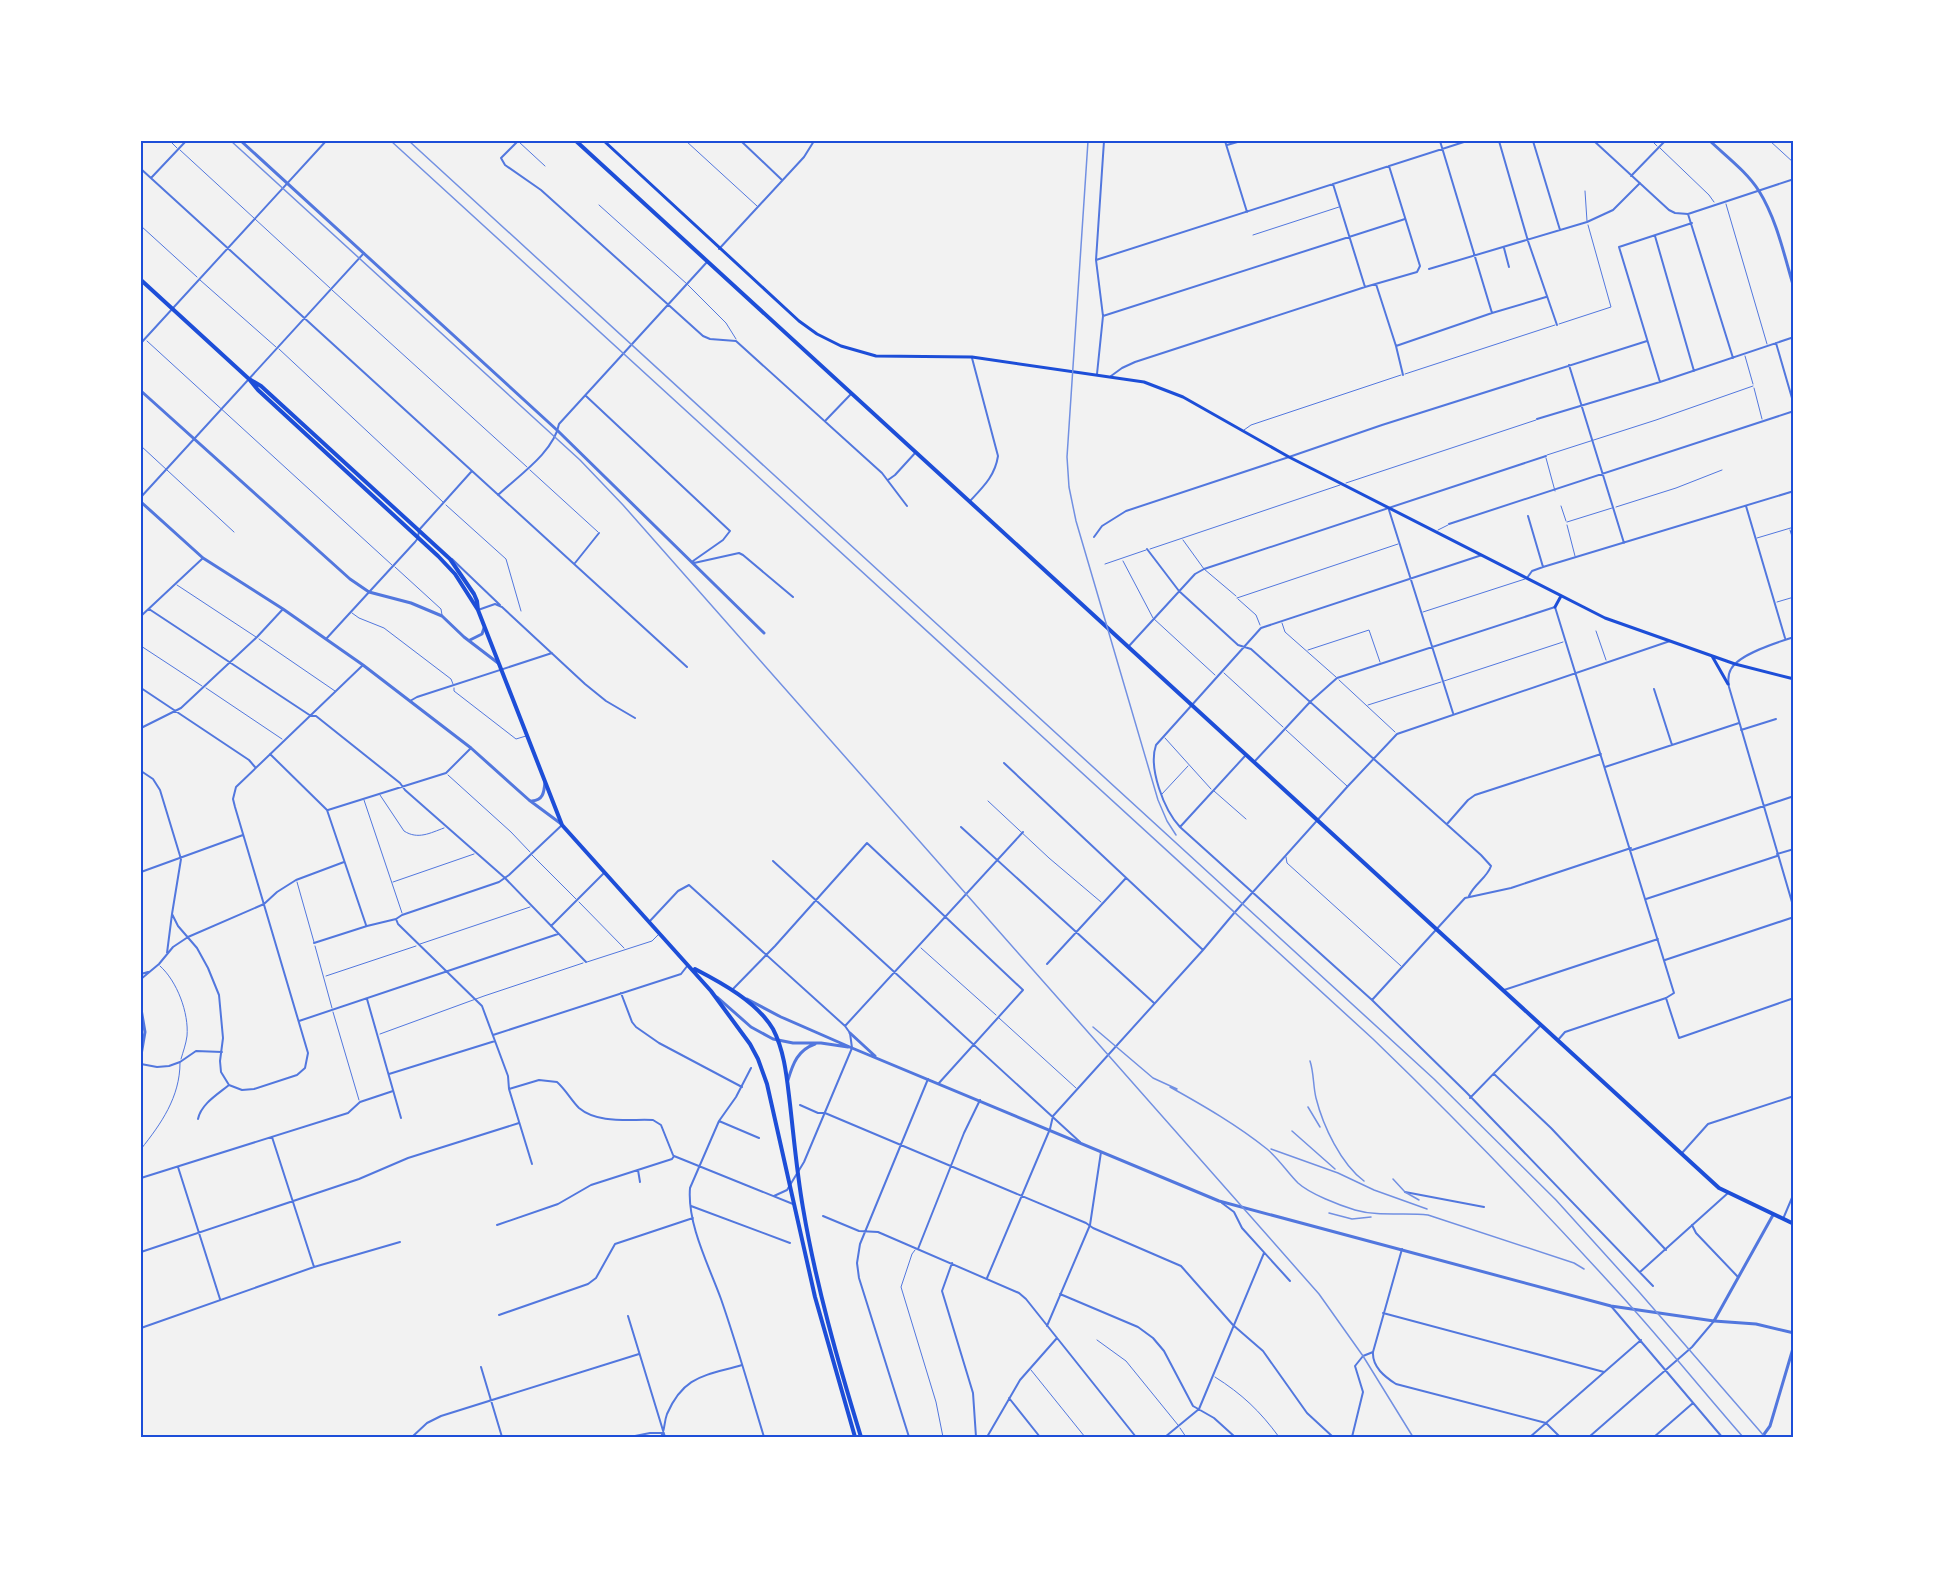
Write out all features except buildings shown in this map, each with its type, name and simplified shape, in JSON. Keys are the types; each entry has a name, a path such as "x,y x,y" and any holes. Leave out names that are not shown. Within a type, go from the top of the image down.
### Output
{"main road":[{"path":"576,141 1682,1153 1728,1193 1794,1224"},
{"path":"604,141 799,321 817,334 841,346 876,356 972,357 1144,382 1168,390 1289,458 1605,618 1735,664 1794,679"},
{"path":"141,280 449,568 478,610 562,825 690,966 746,1037 762,1067 769,1092 815,1297 855,1437"},
{"path":"249,379 261,386 444,553 470,586 477,601 478,610"},
{"path":"1555,607 1561,596"},
{"path":"1711,654 1728,684"},
{"path":"690,966 745,999 764,1016 777,1040 787,1084 807,1229 825,1306 861,1437"}],"street":[{"path":"151,178 186,141"},
{"path":"241,141 558,431 764,633"},
{"path":"141,343 326,141"},
{"path":"518,141 501,158 505,165 541,189 703,336 710,339 736,341 826,420 888,480 907,506"},
{"path":"741,141 782,180"},
{"path":"719,249 804,157 814,141"},
{"path":"1097,375 1103,316 1096,260 1104,141"},
{"path":"1226,141 1247,212"},
{"path":"1227,145 1241,141"},
{"path":"1440,141 1492,313"},
{"path":"1096,260 1467,141"},
{"path":"1499,141 1528,241 1557,325"},
{"path":"1533,141 1560,230"},
{"path":"1594,141 1675,213 1688,214 1794,179"},
{"path":"1631,176 1665,141"},
{"path":"1710,141 1746,174 1758,190 1775,226 1794,288"},
{"path":"1111,377 1122,368 1135,362 1365,286 1417,272 1420,266 1389,166"},
{"path":"141,169 687,667"},
{"path":"1429,269 1587,222 1612,210 1640,183"},
{"path":"1333,184 1365,286"},
{"path":"1688,214 1733,358"},
{"path":"1103,316 1405,219"},
{"path":"1660,382 1619,247 1692,223"},
{"path":"1655,236 1694,371"},
{"path":"1504,248 1509,267"},
{"path":"141,497 364,253"},
{"path":"498,495 528,468 555,438 560,424 707,262"},
{"path":"1376,284 1403,375"},
{"path":"1396,346 1546,297"},
{"path":"1537,419 1660,382 1794,337"},
{"path":"1094,537 1102,526 1126,511 1382,425 1647,340"},
{"path":"1776,343 1794,405"},
{"path":"970,501 989,480 996,468 998,456 972,357"},
{"path":"1569,365 1624,543"},
{"path":"141,391 350,579 369,592 411,603 442,616 499,664"},
{"path":"826,420 851,394"},
{"path":"586,396 730,531 723,540 693,561 694,563"},
{"path":"1449,524 1794,411"},
{"path":"888,480 916,452"},
{"path":"1129,646 1195,574 1204,569 1546,456"},
{"path":"326,639 418,538 419,530 471,472"},
{"path":"1527,578 1532,571 1543,567 1794,491"},
{"path":"141,501 203,558 283,609 363,665 471,748 562,825 505,879 396,919 314,944"},
{"path":"1746,506 1786,640"},
{"path":"1388,507 1453,714"},
{"path":"1528,516 1543,567"},
{"path":"574,563 599,533"},
{"path":"1147,549 1179,591 1238,645 1251,649 1376,759 1491,866 1469,896 1372,1000"},
{"path":"444,553 462,567 502,607 606,701 635,718"},
{"path":"694,563 739,553 793,597"},
{"path":"1482,555 1261,628 1164,737 1154,750 1154,764 1171,817 1372,1000 1466,1092 1653,1286"},
{"path":"141,616 203,558"},
{"path":"478,610 495,604 502,607"},
{"path":"1256,761 1310,702 1337,678 1555,607 1674,993 1666,998 1565,1032 1558,1040"},
{"path":"149,609 311,716 316,716 400,783 505,879 586,962"},
{"path":"141,728 176,711 283,609"},
{"path":"469,641 482,633 485,626"},
{"path":"1794,637 1760,649 1735,664 1731,669 1728,684 1794,909"},
{"path":"987,1278 1050,1130 1053,1116 1397,734 1670,641"},
{"path":"410,701 552,653"},
{"path":"172,914 178,926 197,948 219,995 223,1021 220,1062 229,1085 242,1090 254,1089 297,1076 305,1068 308,1053 233,799 236,787 255,767 363,665"},
{"path":"1654,689 1672,745"},
{"path":"142,690 249,760 255,767"},
{"path":"1741,730 1776,719"},
{"path":"1605,767 1739,723"},
{"path":"327,810 446,773 471,748"},
{"path":"270,754 327,810 367,926"},
{"path":"1180,826 1247,754"},
{"path":"1447,824 1474,795 1601,754"},
{"path":"1004,763 1203,950"},
{"path":"141,771 153,779 160,790 181,859 167,954"},
{"path":"532,801 542,796 545,781"},
{"path":"1469,896 1512,888 1794,796"},
{"path":"962,827 1155,1003"},
{"path":"845,1026 1023,832"},
{"path":"141,872 243,835"},
{"path":"731,991 867,843 1023,990 939,1083"},
{"path":"1646,898 1794,849"},
{"path":"773,861 1080,1142"},
{"path":"141,980 173,947 188,937 264,904 296,880 344,862"},
{"path":"551,926 604,873"},
{"path":"1047,964 1126,878"},
{"path":"649,922 678,891 689,885 877,1057"},
{"path":"1665,960 1794,917"},
{"path":"396,919 398,924 446,973 482,1006 508,1076 509,1089 532,1164"},
{"path":"299,1021 558,934"},
{"path":"1504,990 1658,939"},
{"path":"493,1035 681,974 690,966"},
{"path":"141,974 151,971"},
{"path":"711,991 751,1027 777,1040 851,1047"},
{"path":"621,993 636,1027 659,1043 742,1087"},
{"path":"1666,998 1679,1038 1794,998"},
{"path":"367,999 401,1118"},
{"path":"745,999 851,1047 1219,1201 1611,1306 1714,1322 1756,1324 1794,1333"},
{"path":"141,1009 145,1032 141,1055"},
{"path":"1470,1098 1541,1024"},
{"path":"774,1196 784,1192 798,1174 851,1047 850,1033"},
{"path":"388,1075 495,1041"},
{"path":"787,1084 798,1055 808,1047 821,1043"},
{"path":"141,1064 157,1067 169,1066 180,1062 196,1051 222,1052"},
{"path":"751,1068 742,1087 719,1121 690,1188 689,1197 693,1218 764,1437"},
{"path":"1494,1074 1551,1128 1666,1250"},
{"path":"909,1437 858,1273 857,1254 928,1079"},
{"path":"509,1089 539,1080 557,1083 576,1106 599,1118 653,1120 661,1125 674,1155 794,1204"},
{"path":"198,1119 199,1112 208,1102 229,1085"},
{"path":"141,1178 348,1113 360,1102 393,1091"},
{"path":"1682,1153 1708,1124 1794,1096"},
{"path":"918,1249 980,1100"},
{"path":"800,1105 818,1113 825,1113 1022,1196 1181,1266 1233,1325 1263,1351 1302,1407 1318,1425 1333,1437"},
{"path":"719,1121 759,1138"},
{"path":"141,1251 293,1202 359,1179 408,1158 519,1123"},
{"path":"272,1137 314,1267"},
{"path":"1047,1326 1090,1225 1101,1150"},
{"path":"498,1225 558,1204 591,1185 672,1159 674,1155"},
{"path":"178,1167 220,1299"},
{"path":"638,1170 640,1182"},
{"path":"1405,1192 1484,1207"},
{"path":"1640,1272 1728,1193"},
{"path":"1783,1219 1794,1193"},
{"path":"1219,1201 1234,1212 1242,1228 1290,1281"},
{"path":"691,1206 790,1243"},
{"path":"1589,1437 1692,1347 1714,1322 1773,1215"},
{"path":"823,1216 859,1232 878,1232 1018,1293 1136,1437"},
{"path":"499,1315 588,1284 596,1278 615,1244 693,1218"},
{"path":"1692,1226 1738,1277"},
{"path":"141,1328 314,1267 400,1242"},
{"path":"1402,1249 1373,1352 1373,1362 1378,1369 1387,1379 1396,1384 1546,1423 1560,1437"},
{"path":"1165,1437 1199,1409 1264,1253"},
{"path":"952,1263 942,1291 973,1393 976,1437"},
{"path":"1060,1294 1138,1327 1153,1338 1167,1356 1191,1404 1214,1418 1235,1437"},
{"path":"1611,1306 1722,1437"},
{"path":"1383,1313 1604,1372"},
{"path":"628,1316 663,1436"},
{"path":"987,1437 1029,1368 1057,1338"},
{"path":"1530,1437 1641,1340"},
{"path":"1762,1437 1770,1426 1794,1345"},
{"path":"1352,1437 1363,1392 1356,1364 1363,1356 1373,1352"},
{"path":"412,1437 436,1418 639,1354"},
{"path":"663,1436 666,1417 678,1393 685,1386 697,1378 742,1365"},
{"path":"481,1367 502,1437"},
{"path":"1009,1398 1040,1437"},
{"path":"1654,1437 1693,1403"},
{"path":"630,1437 650,1433 663,1436"}],"lane":[{"path":"170,141 599,533"},
{"path":"518,141 545,166"},
{"path":"686,141 757,206"},
{"path":"1652,141 1709,195 1715,205"},
{"path":"1770,141 1794,163"},
{"path":"1242,432 1251,425 1611,307 1587,222 1585,190"},
{"path":"1726,202 1768,346"},
{"path":"599,205 687,284 726,323 736,341"},
{"path":"1253,235 1340,207"},
{"path":"141,226 506,559 521,611"},
{"path":"141,335 441,609 442,616"},
{"path":"1745,354 1763,421"},
{"path":"1555,491 1546,456 1753,386"},
{"path":"1105,564 1537,419"},
{"path":"141,446 234,532"},
{"path":"1567,522 1676,488 1722,470"},
{"path":"1562,506 1576,557"},
{"path":"1436,531 1449,524"},
{"path":"1756,539 1794,527"},
{"path":"1790,528 1794,543"},
{"path":"1182,538 1204,569 1256,615 1261,628"},
{"path":"1237,597 1399,543"},
{"path":"1122,559 1153,618 1216,677"},
{"path":"1421,613 1527,578"},
{"path":"175,584 335,692"},
{"path":"1775,603 1794,597"},
{"path":"350,612 384,628 451,679 454,691 516,739 528,736"},
{"path":"1282,621 1285,632 1368,705 1397,734"},
{"path":"1306,651 1369,630 1380,663"},
{"path":"1596,631 1607,663"},
{"path":"1368,705 1566,641"},
{"path":"141,646 284,740"},
{"path":"1222,672 1348,786"},
{"path":"1164,737 1214,791 1246,819"},
{"path":"1162,794 1189,765"},
{"path":"446,773 511,832 625,949"},
{"path":"380,793 404,831 410,835 421,836 447,827"},
{"path":"363,798 402,915"},
{"path":"988,801 1049,858 1102,903"},
{"path":"392,883 473,855 475,852"},
{"path":"1286,857 1287,863 1402,967"},
{"path":"296,880 360,1102"},
{"path":"324,976 532,907"},
{"path":"377,1035 652,941 660,934"},
{"path":"918,945 1077,1089"},
{"path":"141,1149 162,1123 172,1103 187,1037 182,1003 165,970 159,964"},
{"path":"918,1249 912,1254 901,1287 936,1402 943,1437"},
{"path":"1097,1340 1126,1361 1186,1437"},
{"path":"1029,1368 1085,1437"},
{"path":"1213,1376 1241,1394 1279,1437"}],"railway":[{"path":"231,141 580,460 623,505 1319,1294 1363,1356 1413,1437"},
{"path":"391,141 1373,1039 1558,1227 1634,1310 1743,1437"},
{"path":"409,141 1434,1079 1556,1200 1765,1437"},
{"path":"1088,141 1067,457 1069,487 1076,521 1158,800 1176,835"},
{"path":"1093,1027 1153,1078 1177,1089"},
{"path":"1310,1061 1316,1098 1328,1132 1348,1165 1364,1181"},
{"path":"1170,1087 1256,1140 1298,1183 1325,1199 1364,1212 1428,1215 1574,1263 1584,1269"},
{"path":"1308,1107 1320,1127"},
{"path":"1292,1131 1335,1169"},
{"path":"1271,1149 1427,1209"},
{"path":"1393,1179 1405,1192 1419,1200"},
{"path":"1329,1213 1352,1219 1371,1217"}]}
